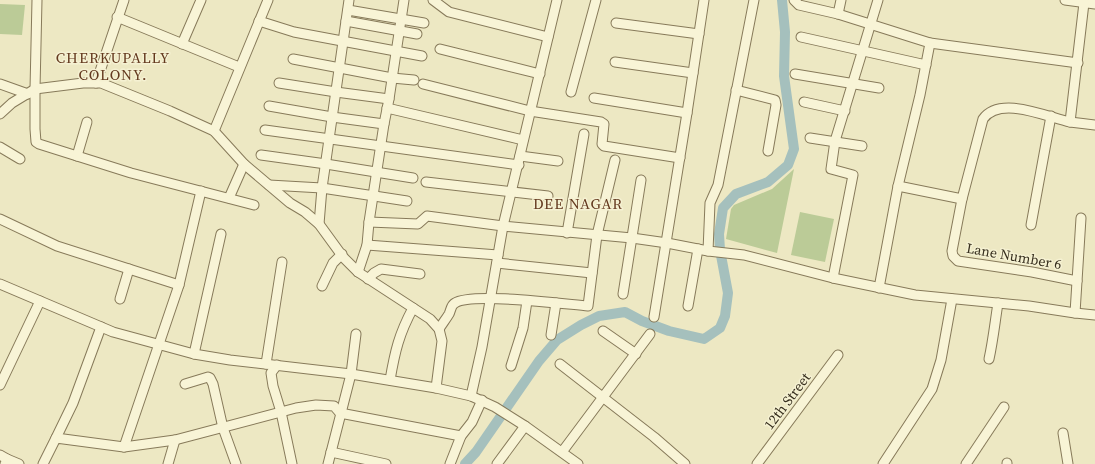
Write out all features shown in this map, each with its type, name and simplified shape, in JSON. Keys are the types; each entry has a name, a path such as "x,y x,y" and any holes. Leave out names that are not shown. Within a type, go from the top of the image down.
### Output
{"street":[{"path":"37,0 31,91 36,142 131,173 254,205"},
{"path":"96,83 122,0"},
{"path":"182,44 201,0"},
{"path":"214,131 239,67 268,0"},
{"path":"319,224 322,188 349,0"},
{"path":"358,272 367,244 369,222 404,0"},
{"path":"433,0 449,12 548,37"},
{"path":"471,396 482,347 503,226 557,0"},
{"path":"571,92 596,0"},
{"path":"654,317 694,73 704,0"},
{"path":"708,251 710,203 718,185 754,0"},
{"path":"838,14 841,0"},
{"path":"833,278 853,175 831,169 834,141 845,111 878,0"},
{"path":"1065,0 1095,4"},
{"path":"798,2 930,43 1078,63"},
{"path":"1070,122 1084,3"},
{"path":"348,10 424,23"},
{"path":"117,17 239,67"},
{"path":"259,21 294,32 422,56"},
{"path":"346,21 417,34"},
{"path":"616,23 699,34"},
{"path":"801,37 926,65"},
{"path":"879,288 898,186 920,95 930,43"},
{"path":"440,49 540,74"},
{"path":"293,59 419,82 530,111 604,123 602,144 604,146 680,158"},
{"path":"615,62 694,73"},
{"path":"795,74 853,82 879,88"},
{"path":"0,84 31,91 83,83 101,83 170,111 214,131 244,164 290,203 305,212 319,224 358,272 430,319 439,329 442,341 436,388"},
{"path":"279,83 336,92 388,104 524,140"},
{"path":"736,90 775,100 776,105 768,151"},
{"path":"0,114 12,103 31,91"},
{"path":"594,98 687,113"},
{"path":"804,102 845,111"},
{"path":"269,106 384,124"},
{"path":"898,186 962,199 983,119 987,113 999,108 1022,109 1070,122 1095,125"},
{"path":"1031,225 1050,116"},
{"path":"77,156 87,122"},
{"path":"265,130 381,146 520,160 558,161"},
{"path":"567,233 584,134"},
{"path":"810,138 862,146"},
{"path":"0,147 20,159"},
{"path":"261,155 414,178"},
{"path":"439,329 450,313 455,302 490,298 588,306 597,236 615,160"},
{"path":"229,198 244,164"},
{"path":"623,294 641,180"},
{"path":"426,182 548,196"},
{"path":"269,185 322,188 407,200"},
{"path":"124,447 179,285 201,191"},
{"name":"Lane Number 6","path":"962,199 952,251 953,256 958,261 1032,272 1077,281"},
{"path":"369,222 418,224 427,216 567,233 632,238 708,251 744,255 833,278 915,295 1029,306 1095,315"},
{"path":"1075,313 1081,218"},
{"path":"0,219 57,246 179,285"},
{"path":"194,354 221,234"},
{"path":"367,244 498,259 592,273"},
{"path":"688,306 698,249"},
{"path":"322,286 333,263 342,254"},
{"path":"266,364 282,262"},
{"path":"120,298 129,269"},
{"path":"368,279 381,269 420,274"},
{"path":"0,284 113,332 194,354 230,360 351,374 436,388 471,396 495,407 525,426 578,464"},
{"path":"883,464 932,389 941,360 952,299"},
{"path":"0,385 40,301"},
{"path":"511,366 523,328 527,301"},
{"path":"551,336 556,303"},
{"path":"989,359 998,303"},
{"path":"390,380 395,351 402,328 413,308"},
{"path":"43,464 73,402 100,327"},
{"path":"603,331 636,354"},
{"path":"328,464 351,374 356,334"},
{"path":"562,452 604,398 650,334"},
{"name":"12th Street","path":"757,464 838,356"},
{"path":"560,364 654,437 685,464"},
{"path":"276,365 271,373 273,386 281,412 292,464"},
{"path":"186,384 208,377 210,378 213,384 223,428 236,464"},
{"path":"450,464 461,436 472,422 482,400"},
{"path":"56,438 124,447 175,440 296,408 316,405 334,406 340,413 461,436"},
{"path":"966,464 1004,407"},
{"path":"497,464 525,426"},
{"path":"1063,433 1068,464"},
{"path":"168,464 175,440"},
{"path":"331,452 386,464"},
{"path":"4,459 19,464"}],"green space":[{"path":"0,4 25,5 22,35 0,34"},
{"path":"794,169 777,253 726,239 731,209 734,205 772,189"},
{"path":"800,212 834,219 825,262 791,255"}],"waterway":[{"path":"465,464 476,452 539,361 557,340 581,325 599,316 625,312 642,321 669,331 704,339 720,328 725,316 728,293 720,250 719,234 723,208 736,194 768,182 788,165 794,149 784,76 785,32 782,0"}],"district":[{"name":"CHERKUPALLY COLONY.","path":"113,66"},
{"name":"DEE NAGAR","path":"578,203"}]}
